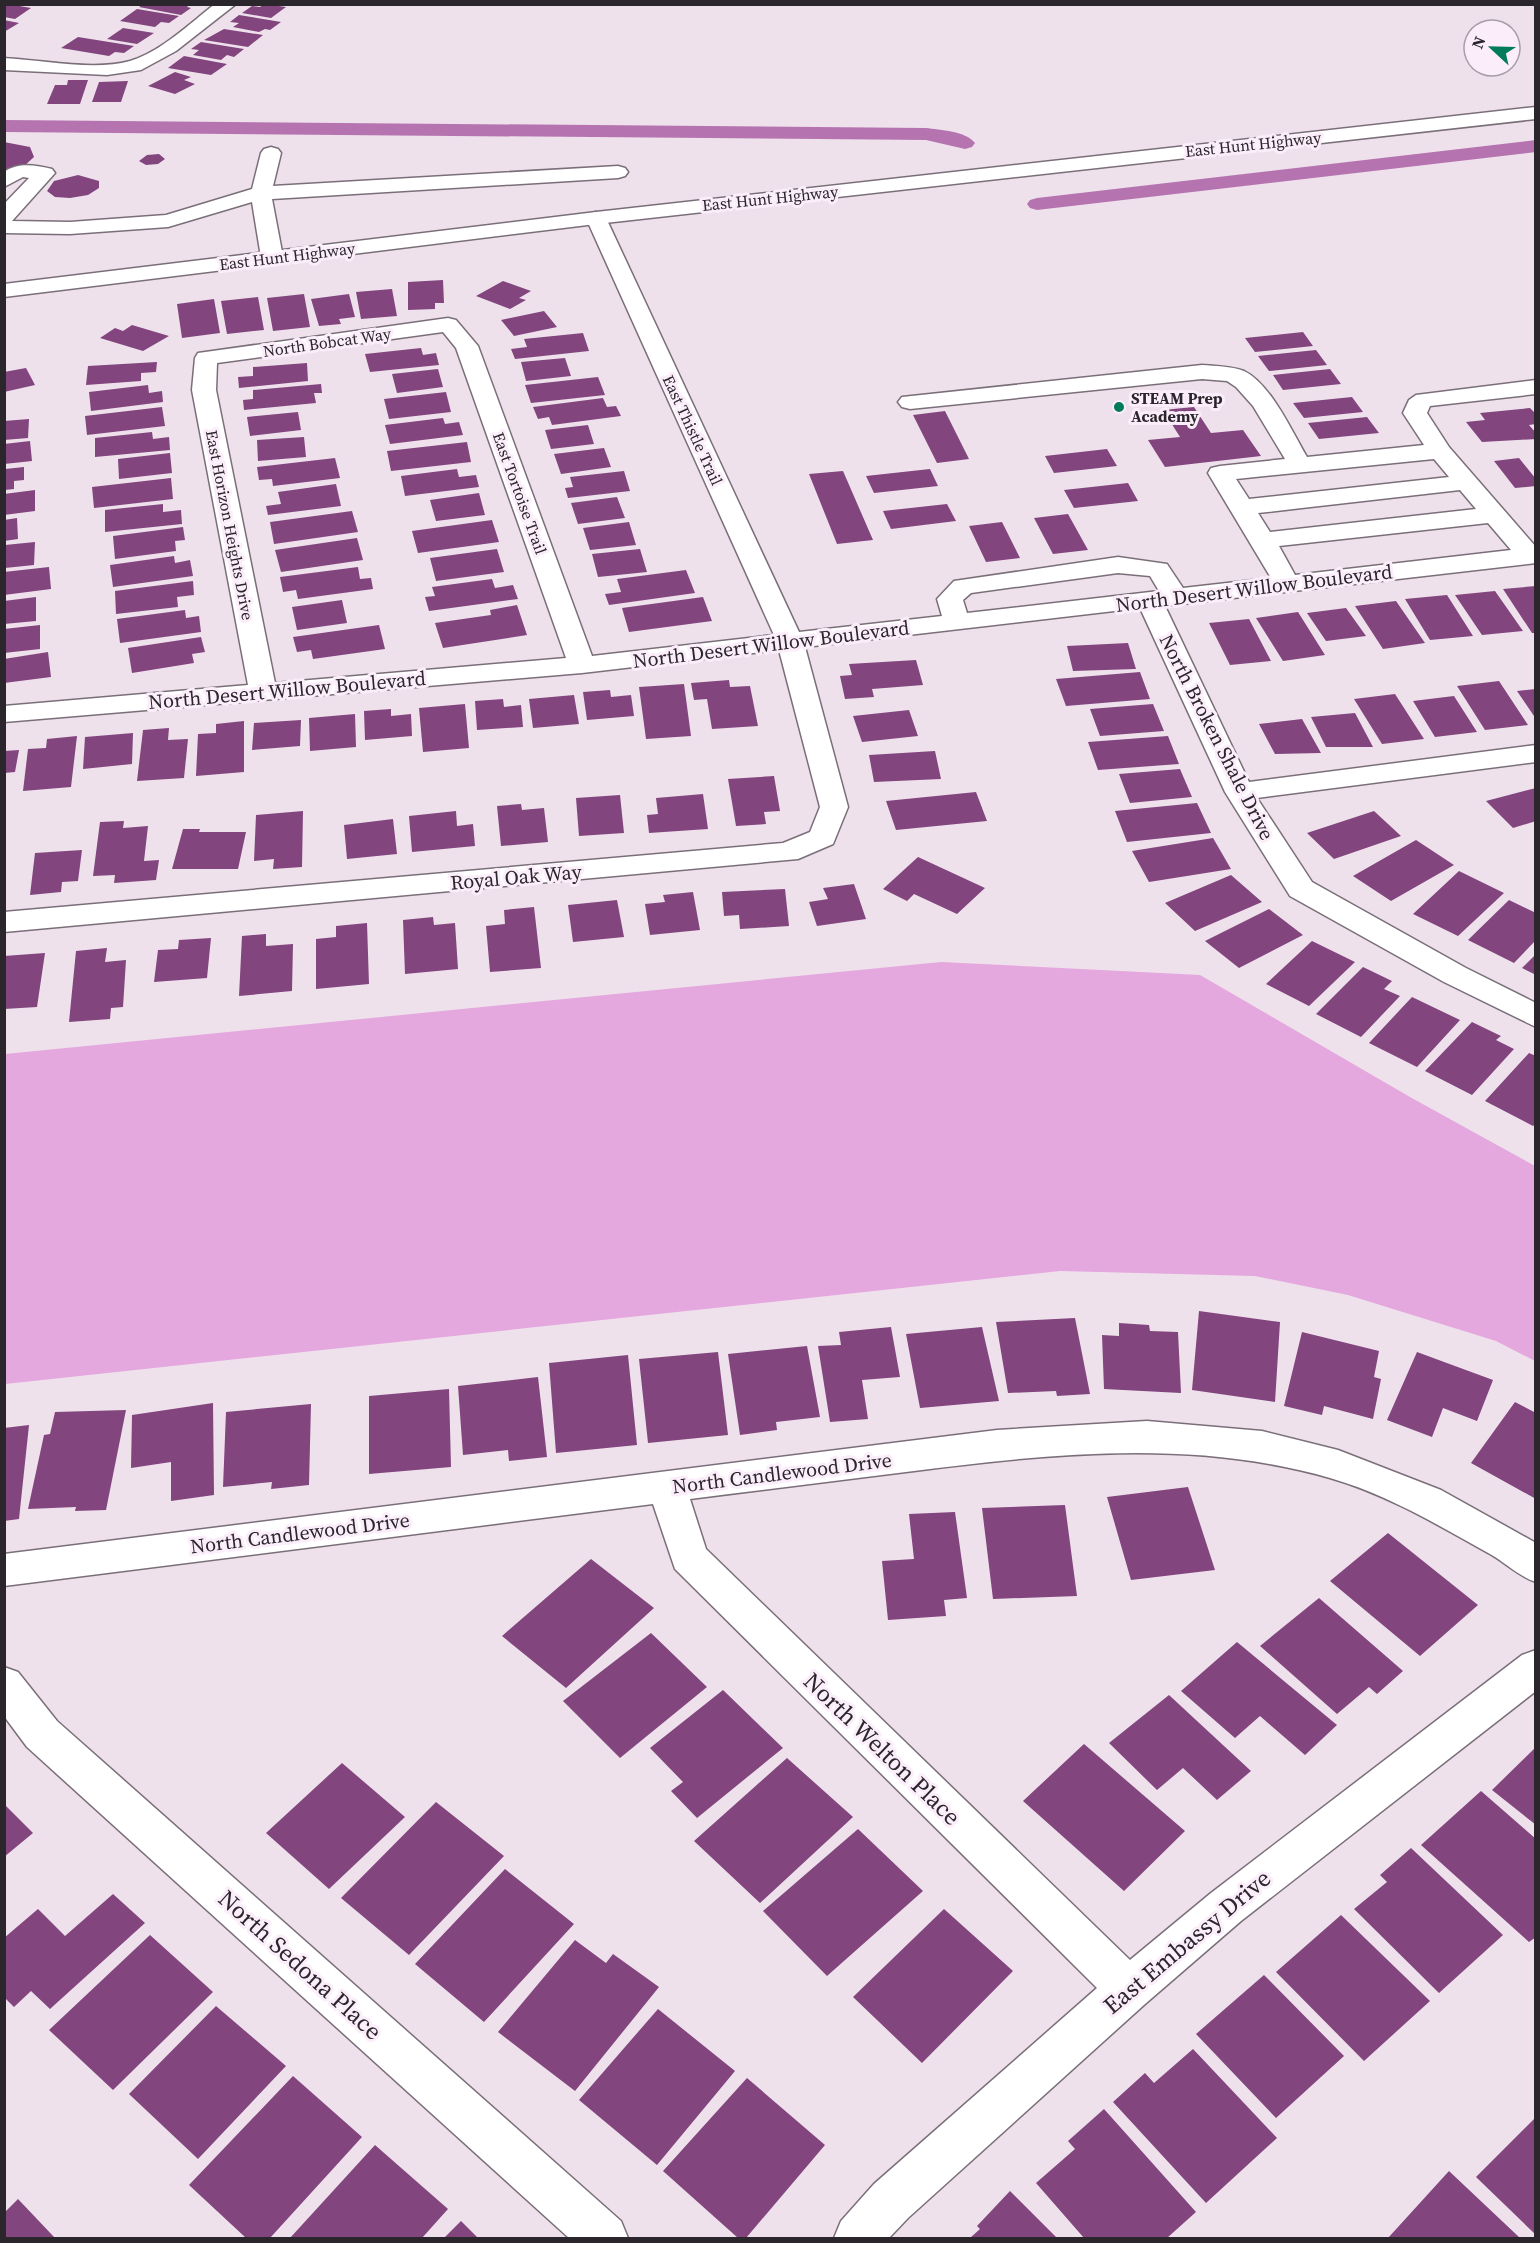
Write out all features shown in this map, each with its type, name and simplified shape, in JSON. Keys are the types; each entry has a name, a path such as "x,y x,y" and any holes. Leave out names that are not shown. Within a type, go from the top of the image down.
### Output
{"street":[{"path":"4,64 110,68 134,66 158,53 227,4"},
{"name":"East Hunt Highway","path":"4,291 596,218 1536,113"},
{"path":"271,153 261,193 272,257"},
{"path":"4,181 20,171 45,173 4,217"},
{"path":"4,227 70,228 168,221 261,193 618,172"},
{"name":"East Thistle Trail","path":"596,218 790,642"},
{"name":"North Bobcat Way","path":"206,358 448,326"},
{"name":"East Tortoise Trail","path":"448,326 467,346 582,666"},
{"name":"East Horizon Heights Drive","path":"206,358 204,390 262,692"},
{"path":"910,402 1202,372 1219,373 1235,376 1249,385 1299,464"},
{"path":"1532,555 1494,516 1440,451 1415,413 1418,405 1424,400 1536,387"},
{"path":"1287,584 1263,540 1220,472 1440,451"},
{"path":"1242,507 1466,482"},
{"path":"1263,540 1494,516"},
{"name":"North Desert Willow Boulevard","path":"4,714 582,666 1532,555"},
{"name":"North Broken Shale Drive","path":"957,622 950,599 963,586 1118,565 1158,569 1163,599 1239,792 1300,889 1444,970 1536,1016"},
{"name":"Royal Oak Way","path":"4,922 788,852 823,838 834,807 790,642"},
{"path":"1239,792 1536,753"},
{"name":"North Candlewood Drive","path":"4,1570 997,1445 1147,1436 1262,1446 1338,1466 1428,1501 1515,1549 1536,1566"},
{"name":"North Welton Place","path":"667,1488 689,1558 1129,1989"},
{"name":"East Embassy Drive","path":"858,2238 891,2201 1129,1989 1226,1907 1536,1667"},
{"name":"North Sedona Place","path":"4,1684 42,1734 604,2238"}],"shaded area":[{"path":"941,962 1200,975 1410,1097 1535,1166 1535,1361 1496,1341 1348,1295 1255,1276 1060,1271 5,1384 5,1054"}],"building":[{"path":"4,4 31,8 15,19 4,17"},
{"path":"144,4 190,4 187,7 191,8 181,15 139,7"},
{"path":"264,4 286,7 271,18 242,13 252,6 260,7"},
{"path":"137,9 179,16 169,23 161,22 155,27 120,21"},
{"path":"239,15 281,22 270,30 265,29 259,32 233,27 239,23 230,22"},
{"path":"4,20 19,23 4,32"},
{"path":"123,28 154,33 137,44 107,39"},
{"path":"224,29 263,35 248,47 204,40"},
{"path":"78,37 134,46 124,53 115,52 109,56 61,48"},
{"path":"201,42 244,49 234,57 227,55 221,60 193,55 199,50 191,49"},
{"path":"184,56 227,64 211,75 168,68"},
{"path":"175,72 191,77 184,80 195,84 175,94 148,86"},
{"path":"68,80 88,80 80,104 47,104 55,85 67,85"},
{"path":"128,81 121,102 92,102 99,82"},
{"path":"4,142 30,147 34,157 23,167 4,173"},
{"path":"159,154 165,159 158,164 146,165 139,161 147,155"},
{"path":"78,175 99,181 99,188 88,195 70,198 55,197 47,191 54,181"},
{"path":"443,280 444,303 435,303 435,309 408,310 408,282"},
{"path":"503,281 531,291 519,298 526,300 510,309 476,296"},
{"path":"392,289 397,316 361,319 356,292"},
{"path":"304,294 310,327 273,331 267,298"},
{"path":"349,294 355,317 339,319 341,324 319,326 311,299"},
{"path":"258,297 264,330 227,334 221,301"},
{"path":"214,299 220,333 182,338 177,304"},
{"path":"544,311 557,327 514,336 501,320"},
{"path":"132,325 169,336 143,351 100,338 115,328 123,331"},
{"path":"1303,332 1313,346 1255,352 1245,338"},
{"path":"583,333 589,351 515,359 511,349 527,347 524,339"},
{"path":"421,348 423,355 436,353 439,365 370,372 365,354"},
{"path":"1316,350 1327,365 1269,371 1258,356"},
{"path":"565,358 571,376 526,381 521,362"},
{"path":"157,362 156,372 141,373 141,381 86,385 88,366"},
{"path":"307,363 308,381 239,388 238,377 253,376 253,367"},
{"path":"26,368 35,385 4,392 4,372"},
{"path":"438,369 443,387 397,393 392,374"},
{"path":"1330,369 1341,384 1283,390 1273,375"},
{"path":"598,377 605,395 531,403 525,385"},
{"path":"321,384 322,393 314,393 316,403 244,410 243,400 253,399 253,390"},
{"path":"148,385 149,393 162,391 163,402 91,411 89,392"},
{"path":"446,392 451,412 389,419 384,399"},
{"path":"1352,397 1363,412 1304,418 1293,403"},
{"path":"603,398 607,407 616,406 621,416 552,425 549,417 538,419 533,407"},
{"path":"162,407 165,426 87,435 85,416"},
{"path":"1194,407 1211,433 1243,430 1261,456 1165,467 1148,440 1180,437 1163,410"},
{"path":"1530,408 1536,414 1536,424 1529,425 1536,433 1536,439 1482,442 1466,422 1485,420 1480,413"},
{"path":"945,411 969,459 937,463 913,415"},
{"path":"298,412 301,430 250,436 247,417"},
{"path":"1367,417 1379,433 1319,439 1308,423"},
{"path":"443,418 445,424 459,422 463,435 390,444 385,425"},
{"path":"29,419 28,438 4,440 4,421"},
{"path":"588,425 594,444 551,449 545,430"},
{"path":"152,432 153,439 169,437 170,450 95,457 95,438"},
{"path":"304,437 306,457 258,461 257,440"},
{"path":"30,441 32,461 4,464 4,444"},
{"path":"467,442 471,462 391,471 387,451"},
{"path":"604,448 611,467 561,474 554,454"},
{"path":"1107,449 1117,466 1054,473 1045,456"},
{"path":"170,453 172,473 119,479 118,459"},
{"path":"335,458 340,478 273,486 272,479 259,480 257,467"},
{"path":"1519,458 1536,479 1536,486 1515,488 1494,461"},
{"path":"24,467 24,480 14,481 14,489 5,490 5,469"},
{"path":"457,469 459,477 476,475 479,487 405,496 401,476"},
{"path":"930,469 938,486 874,493 866,476"},
{"path":"624,471 630,491 568,498 565,488 573,487 570,477"},
{"path":"843,471 873,540 837,544 809,474"},
{"path":"171,478 173,499 94,508 92,487"},
{"path":"1128,483 1138,501 1074,508 1064,490"},
{"path":"336,484 341,506 268,515 266,506 281,504 278,492"},
{"path":"35,490 35,511 4,515 4,494"},
{"path":"479,493 485,515 436,521 430,500"},
{"path":"617,497 625,518 578,524 571,503"},
{"path":"163,504 163,512 181,510 182,524 105,532 105,510"},
{"path":"947,504 956,521 891,529 883,511"},
{"path":"352,511 358,532 274,544 270,522"},
{"path":"1068,514 1088,550 1053,554 1034,518"},
{"path":"17,518 18,539 4,541 4,520"},
{"path":"492,520 499,542 418,553 412,531"},
{"path":"629,522 636,545 590,550 583,528"},
{"path":"1002,522 1020,558 986,562 969,526"},
{"path":"183,527 185,540 175,541 176,551 115,559 113,536"},
{"path":"357,538 363,560 281,572 275,550"},
{"path":"35,542 34,565 5,568 5,545"},
{"path":"497,549 504,572 436,581 430,558"},
{"path":"640,549 647,572 598,577 592,554"},
{"path":"174,556 175,563 190,560 193,576 113,587 110,565"},
{"path":"49,567 51,589 4,595 4,572"},
{"path":"358,567 360,579 371,578 373,589 298,599 296,590 283,592 280,577"},
{"path":"686,570 695,593 609,605 605,594 621,592 617,579"},
{"path":"492,579 495,588 513,585 518,599 429,611 425,597 435,596 432,587"},
{"path":"193,581 194,595 177,597 178,607 116,614 115,591"},
{"path":"1536,586 1536,633 1532,633 1503,589"},
{"path":"1495,591 1523,631 1482,635 1455,595"},
{"path":"1447,595 1473,636 1430,640 1405,599"},
{"path":"36,597 36,621 4,624 4,601"},
{"path":"703,597 712,621 629,632 622,608"},
{"path":"342,600 347,623 297,630 292,607"},
{"path":"1396,601 1425,643 1383,649 1355,606"},
{"path":"517,605 527,635 443,648 435,623 491,615 490,610"},
{"path":"1346,608 1366,636 1326,641 1307,613"},
{"path":"185,610 186,618 199,616 201,632 120,643 117,619"},
{"path":"1298,612 1325,655 1283,661 1256,618"},
{"path":"1249,619 1271,661 1230,665 1209,623"},
{"path":"40,625 40,649 4,653 4,629"},
{"path":"379,625 385,649 313,659 311,650 297,652 293,637"},
{"path":"201,637 205,652 192,654 194,663 132,673 128,648"},
{"path":"1128,643 1136,669 1073,671 1067,646"},
{"path":"48,652 51,677 4,683 4,659"},
{"path":"916,660 923,685 872,689 874,697 845,699 840,676 852,675 849,664"},
{"path":"1140,672 1150,699 1066,706 1056,679"},
{"path":"729,680 730,687 750,686 758,726 712,729 707,699 694,700 691,683"},
{"path":"1499,681 1528,725 1485,730 1457,686"},
{"path":"684,684 691,736 646,739 639,687"},
{"path":"1536,689 1536,719 1517,691"},
{"path":"610,690 611,697 631,695 634,716 587,720 583,692"},
{"path":"1395,694 1424,739 1382,744 1354,699"},
{"path":"574,695 579,724 533,728 529,699"},
{"path":"1454,696 1477,732 1435,737 1413,701"},
{"path":"503,699 504,707 521,705 523,727 477,730 475,701"},
{"path":"465,704 469,748 423,752 419,708"},
{"path":"1153,704 1164,731 1100,736 1090,709"},
{"path":"391,709 391,716 411,714 412,736 365,740 364,711"},
{"path":"909,710 918,736 862,742 853,716"},
{"path":"1355,713 1373,747 1326,747 1311,717"},
{"path":"355,714 356,747 310,751 309,718"},
{"path":"1302,719 1321,753 1275,754 1259,724"},
{"path":"301,720 300,746 252,750 254,723"},
{"path":"244,721 244,772 196,776 198,734 216,733 216,724"},
{"path":"169,728 168,740 188,739 184,778 137,781 143,730"},
{"path":"133,733 132,764 83,769 85,737"},
{"path":"77,736 71,787 23,791 28,749 46,748 47,739"},
{"path":"1168,736 1179,764 1098,770 1088,742"},
{"path":"19,750 15,772 4,773 4,751"},
{"path":"935,751 941,779 874,782 869,755"},
{"path":"1180,769 1192,797 1130,803 1119,774"},
{"path":"774,776 780,811 764,812 766,824 736,826 728,779"},
{"path":"1536,788 1536,821 1513,828 1486,801"},
{"path":"976,792 987,821 896,830 886,801"},
{"path":"703,794 708,829 649,833 647,815 658,814 656,798"},
{"path":"620,795 624,833 579,836 576,798"},
{"path":"1197,803 1211,833 1127,842 1115,811"},
{"path":"521,804 522,810 544,808 548,842 501,846 497,806"},
{"path":"303,811 302,867 273,869 274,859 254,861 256,815"},
{"path":"456,811 457,826 473,824 475,846 412,852 409,816"},
{"path":"1374,811 1401,836 1334,859 1307,833"},
{"path":"393,819 397,854 347,859 344,825"},
{"path":"124,821 123,828 148,826 144,861 159,860 156,880 114,883 115,875 93,876 100,822"},
{"path":"183,829 200,829 199,832 246,832 238,869 172,869"},
{"path":"1213,838 1231,869 1149,882 1132,851"},
{"path":"1416,840 1454,865 1391,901 1353,876"},
{"path":"82,850 78,881 62,882 61,892 30,895 35,853"},
{"path":"918,857 985,888 957,914 914,894 907,901 883,889"},
{"path":"1459,871 1504,893 1458,936 1413,914"},
{"path":"1231,875 1262,902 1195,931 1165,903"},
{"path":"854,884 866,919 817,926 809,902 828,899 823,888"},
{"path":"785,889 789,926 740,929 739,915 724,916 722,892"},
{"path":"693,892 700,930 650,935 645,904 665,902 663,895"},
{"path":"617,900 624,937 573,942 568,905"},
{"path":"1509,900 1536,913 1536,940 1514,963 1468,940"},
{"path":"534,907 541,968 490,972 486,926 505,924 504,910"},
{"path":"1269,909 1303,935 1239,968 1205,941"},
{"path":"433,917 434,925 455,923 458,969 405,974 403,920"},
{"path":"367,923 369,984 316,989 316,939 336,937 336,926"},
{"path":"266,934 266,946 293,944 292,991 239,996 242,936"},
{"path":"211,938 207,978 154,982 158,950 178,949 179,940"},
{"path":"1312,941 1355,962 1309,1006 1266,984"},
{"path":"107,948 105,962 126,960 123,1007 111,1008 110,1019 69,1022 76,951"},
{"path":"45,953 37,1007 4,1009 4,956"},
{"path":"1536,954 1536,975 1522,968"},
{"path":"1363,967 1392,981 1384,989 1400,996 1361,1037 1316,1014"},
{"path":"1412,997 1460,1020 1417,1067 1369,1043"},
{"path":"1472,1022 1501,1036 1496,1040 1514,1049 1472,1095 1425,1071"},
{"path":"1529,1053 1536,1056 1536,1123 1533,1126 1485,1101"},
{"path":"1199,1311 1280,1322 1275,1402 1192,1390"},
{"path":"1075,1318 1090,1394 1057,1396 1056,1391 1008,1393 996,1322"},
{"path":"1119,1323 1149,1325 1150,1331 1178,1332 1181,1393 1104,1389 1102,1335 1119,1336"},
{"path":"891,1327 900,1377 862,1380 868,1419 830,1422 818,1346 841,1345 839,1332"},
{"path":"982,1327 999,1401 920,1408 906,1334"},
{"path":"1302,1332 1379,1351 1374,1377 1381,1379 1373,1419 1324,1406 1322,1415 1284,1406"},
{"path":"807,1346 820,1417 776,1422 777,1430 740,1435 728,1354"},
{"path":"718,1352 728,1435 648,1443 639,1359"},
{"path":"1417,1352 1493,1380 1477,1421 1443,1408 1432,1437 1387,1420"},
{"path":"628,1355 637,1445 556,1453 549,1363"},
{"path":"538,1377 547,1457 509,1461 508,1450 463,1455 458,1386"},
{"path":"449,1389 451,1467 369,1474 369,1396"},
{"path":"1515,1402 1536,1413 1536,1499 1471,1463"},
{"path":"213,1403 214,1495 171,1501 171,1462 131,1468 132,1415"},
{"path":"311,1404 309,1485 271,1489 272,1482 223,1487 226,1412"},
{"path":"126,1410 106,1510 75,1511 76,1507 28,1509 44,1435 50,1434 55,1412"},
{"path":"29,1425 19,1519 4,1521 4,1428"},
{"path":"1188,1487 1215,1570 1131,1580 1107,1497"},
{"path":"1065,1505 1077,1596 993,1599 982,1508"},
{"path":"955,1512 967,1598 944,1600 946,1616 888,1620 882,1561 914,1559 909,1514"},
{"path":"1388,1533 1478,1605 1420,1656 1330,1581"},
{"path":"591,1559 654,1608 566,1688 502,1636"},
{"path":"1319,1598 1403,1671 1377,1694 1369,1687 1337,1714 1260,1646"},
{"path":"651,1633 707,1687 620,1758 563,1701"},
{"path":"1237,1642 1337,1725 1305,1755 1260,1716 1235,1738 1181,1691"},
{"path":"723,1690 783,1748 697,1818 671,1791 683,1782 650,1748"},
{"path":"1169,1695 1251,1771 1217,1800 1183,1768 1157,1790 1109,1743"},
{"path":"1084,1744 1185,1831 1124,1891 1023,1801"},
{"path":"1536,1747 1536,1825 1492,1790"},
{"path":"787,1758 853,1817 760,1903 694,1841"},
{"path":"342,1763 405,1817 329,1889 266,1833"},
{"path":"1481,1791 1536,1839 1536,1937 1529,1942 1421,1845"},
{"path":"436,1802 504,1856 409,1955 341,1898"},
{"path":"4,1804 33,1833 4,1857"},
{"path":"858,1829 923,1891 827,1976 763,1911"},
{"path":"1411,1848 1503,1935 1439,1993 1354,1909 1387,1882 1380,1875"},
{"path":"505,1869 574,1924 484,2022 415,1964"},
{"path":"113,1894 145,1923 50,2009 31,1991 14,2007 4,1997 4,1938 38,1909 65,1936"},
{"path":"944,1909 1013,1971 922,2063 853,1997"},
{"path":"1341,1915 1430,2001 1364,2061 1276,1972"},
{"path":"150,1935 213,1992 113,2090 49,2030"},
{"path":"575,1940 606,1963 613,1954 659,1987 575,2091 498,2032"},
{"path":"1264,1975 1344,2056 1276,2118 1196,2034"},
{"path":"216,2006 286,2066 198,2159 129,2094"},
{"path":"658,2009 735,2071 657,2165 579,2100"},
{"path":"1193,2049 1277,2138 1206,2203 1113,2102 1145,2073 1154,2083"},
{"path":"293,2076 362,2137 270,2238 246,2238 189,2185"},
{"path":"747,2078 825,2145 746,2238 738,2238 663,2171"},
{"path":"1104,2109 1196,2212 1167,2238 1084,2238 1036,2183 1075,2149 1068,2141"},
{"path":"1536,2117 1536,2235 1476,2177"},
{"path":"375,2145 448,2209 422,2238 290,2238"},
{"path":"1449,2171 1520,2238 1388,2238"},
{"path":"1010,2191 1057,2238 970,2238 980,2229 977,2226"},
{"path":"18,2199 55,2238 4,2238 4,2213"},
{"path":"461,2221 478,2238 444,2238"}],"waterway":[{"path":"4,126 926,134 965,143"},
{"path":"1037,204 1536,146"}],"place":[{"name":"STEAM Prep Academy","path":"1119,407"}]}
